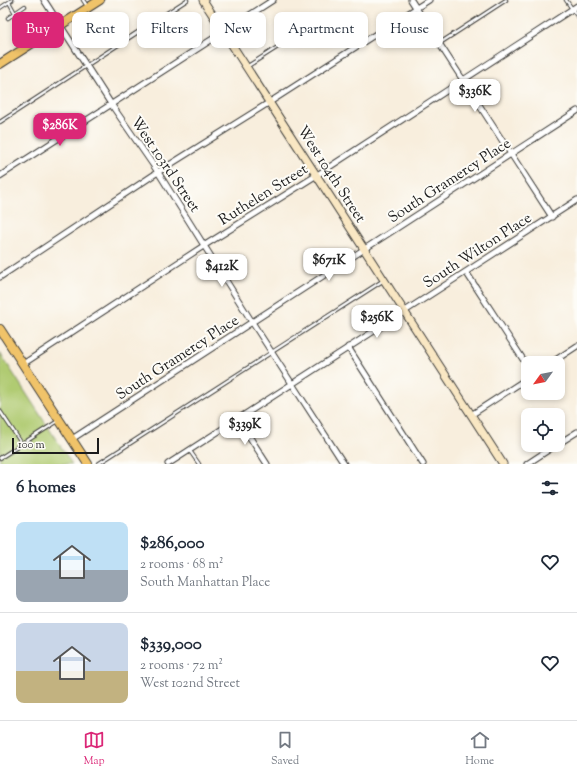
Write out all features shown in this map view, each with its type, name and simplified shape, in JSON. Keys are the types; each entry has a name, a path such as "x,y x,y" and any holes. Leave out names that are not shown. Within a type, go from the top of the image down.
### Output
{"main road":[{"path":"64,23 100,0"},
{"path":"0,64 25,48"},
{"path":"0,329 88,464"}],"street":[{"name":"West 104th Street","path":"204,0 212,12"},
{"path":"255,12 273,0"},
{"path":"411,0 420,12"},
{"path":"0,277 158,172 429,0"},
{"name":"West 103rd Street","path":"45,1 52,12"},
{"name":"Ruthelen Street","path":"23,364 205,245 317,175 575,8"},
{"name":"West 103rd Street","path":"64,32 158,172 252,322 344,464"},
{"path":"0,176 210,41"},
{"name":"West 104th Street","path":"235,48 503,464"},
{"path":"443,48 552,217"},
{"name":"South Gramercy Place","path":"72,439 577,111"},
{"name":"South Wilton Place","path":"168,464 577,200"},
{"path":"466,272 521,356"},
{"path":"562,356 577,346"},
{"path":"348,347 423,464"},
{"path":"471,415 521,383"},
{"path":"238,419 267,464"},
{"path":"565,439 577,432"},
{"path":"526,464 545,452"}],"lane":[{"path":"0,8 12,0"},
{"path":"83,0 88,8"},
{"path":"0,122 187,0"},
{"path":"443,41 506,0"},
{"path":"566,0 575,8 577,16"},
{"path":"9,2 14,12"},
{"path":"16,12 25,6"},
{"path":"8,18 12,15"},
{"path":"247,67 276,48"},
{"path":"98,464 384,280"},
{"path":"0,411 22,444"},
{"path":"0,458 60,420"},
{"path":"190,450 199,464"}],"green space":[{"path":"0,353 72,464 0,464"}]}
